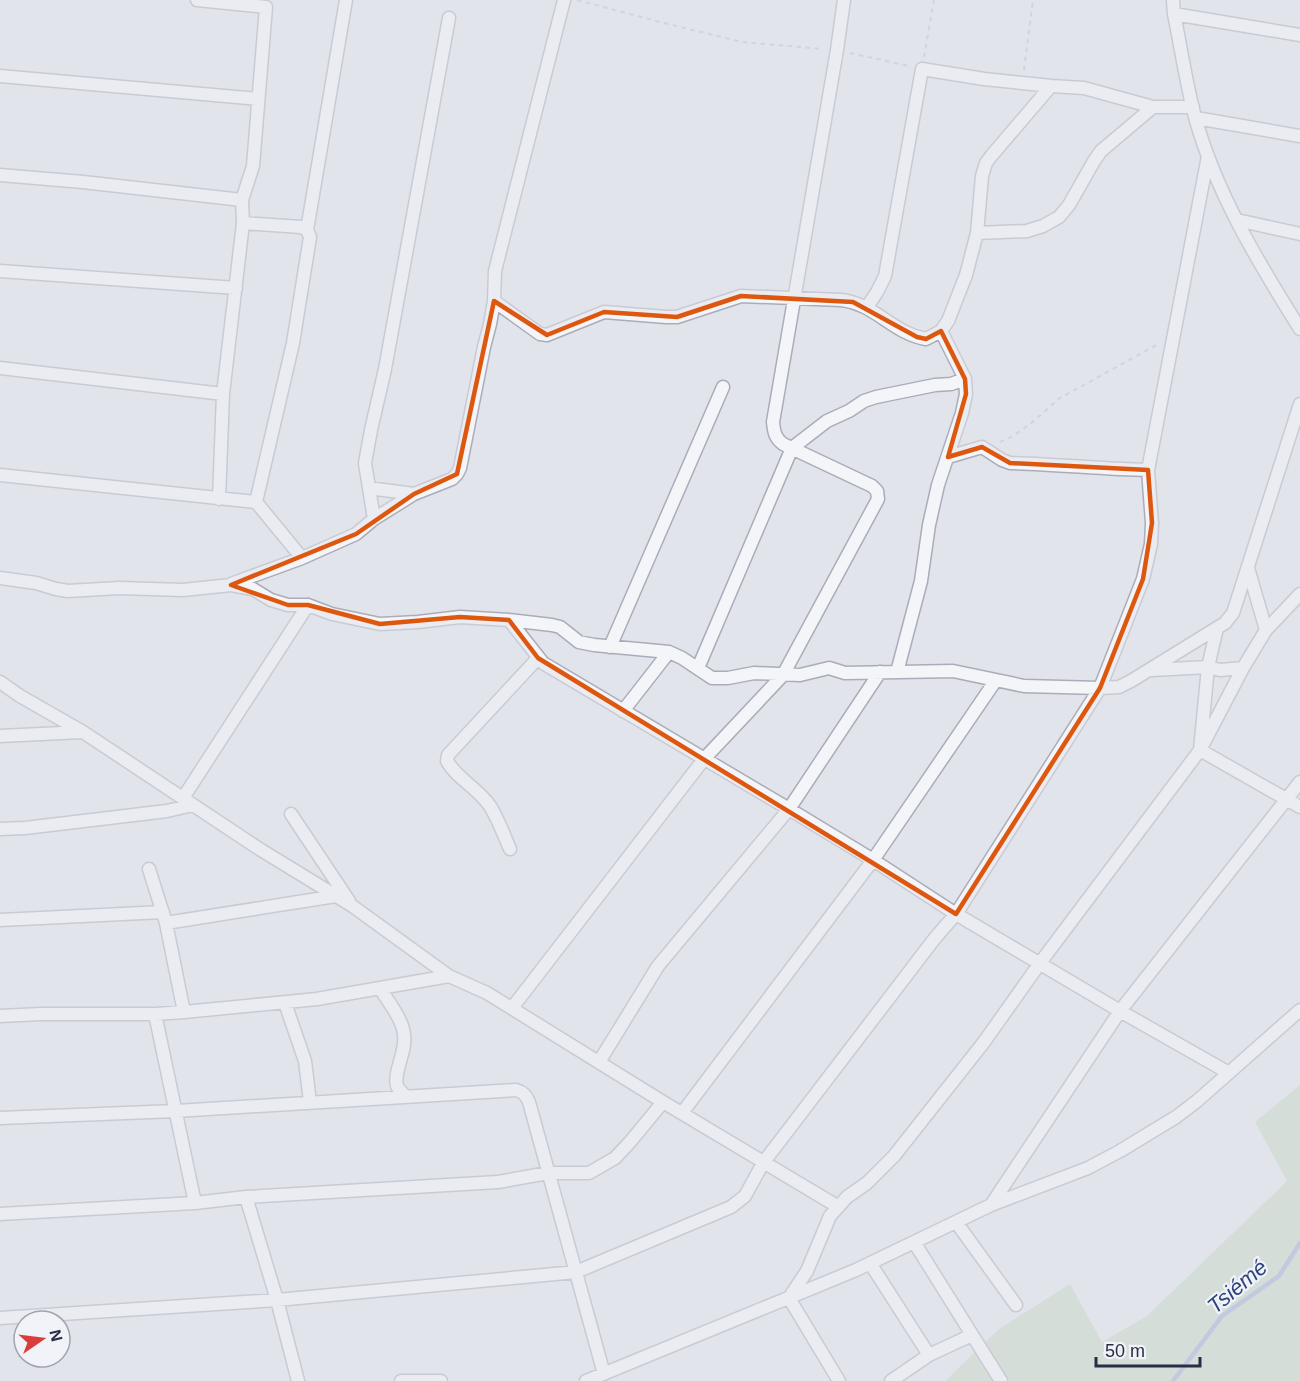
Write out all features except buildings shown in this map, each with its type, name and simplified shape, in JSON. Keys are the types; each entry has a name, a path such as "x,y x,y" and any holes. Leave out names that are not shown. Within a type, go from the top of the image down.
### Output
{"street":[{"path":"197,0 266,7 252,166 242,200 243,223 223,394 219,499"},
{"path":"256,502 292,343 346,0"},
{"path":"0,578 36,583 68,591 119,588 183,590 231,585 302,558 356,534 374,519 414,494 452,479 457,474 490,324 494,301 495,271 564,0"},
{"path":"512,1008 705,759 783,675 878,499 877,491 872,486 778,440 773,422 844,0"},
{"path":"1173,0 1194,113 1208,156 1226,200 1300,329"},
{"path":"1174,14 1300,35"},
{"path":"374,519 365,463 385,369 449,18"},
{"path":"867,307 885,276 922,69 984,79 1083,88 1153,107 1194,113 1300,136"},
{"path":"0,76 258,99"},
{"path":"494,301 540,334 547,335 604,312 678,317 741,296 795,297 853,302 867,307 905,334 926,339 941,331 948,321 966,275 977,233 982,176 986,163 1051,86"},
{"path":"977,233 1027,231 1043,226 1059,217 1069,205 1101,151 1153,107"},
{"path":"0,1318 277,1300 576,1272 731,1207 745,1196 763,1163 935,938 956,914 1100,688 1143,579 1151,544 1152,523 1148,471 1208,156"},
{"path":"0,175 242,200"},
{"path":"1237,220 1300,234"},
{"path":"243,223 301,227 308,230"},
{"path":"0,272 236,288"},
{"path":"897,672 921,581 938,484 962,413 966,394 965,380 941,331"},
{"path":"0,368 223,394"},
{"path":"699,668 792,448 827,421 864,401 965,380"},
{"path":"610,647 723,387"},
{"path":"231,585 253,589 271,600 308,605 332,614 380,624 460,617 552,625 560,627 579,642 669,652 699,668 712,678 728,678 754,673 800,675 829,668 845,673 953,670 1024,686 1119,687 1225,623 1233,612 1300,404"},
{"path":"948,457 982,447 1010,463 1148,471"},
{"path":"0,475 256,502 302,558"},
{"path":"369,488 414,494"},
{"path":"1248,568 1266,630"},
{"path":"789,1298 807,1271 830,1216 837,1206 867,1183 894,1156 984,1042 1040,963 1200,750 1243,668 1266,630 1300,594"},
{"path":"0,830 167,811 188,801 308,605"},
{"path":"509,620 543,663 873,860 956,914 1229,1073"},
{"path":"1200,750 1209,667 1217,628"},
{"path":"623,711 669,652"},
{"path":"510,849 490,806 480,794 452,770 447,761 448,755 538,658"},
{"path":"1148,670 1243,668"},
{"path":"598,1062 658,966 789,809 880,672"},
{"path":"682,1113 873,860 996,680"},
{"path":"0,682 83,732 261,850 351,905 449,976 488,993 663,1102 837,1206"},
{"path":"0,736 83,732"},
{"path":"1200,750 1300,807"},
{"path":"991,1205 1120,1011 1300,782"},
{"path":"291,814 351,905"},
{"path":"150,869 164,918 184,1012"},
{"path":"0,920 164,918 336,896"},
{"path":"0,1016 184,1012 285,1003 449,976"},
{"path":"380,988 404,1031 405,1043 396,1084 406,1097"},
{"path":"285,1003 304,1061 310,1102"},
{"path":"586,1381 870,1263 991,1205 1088,1168 1176,1117 1300,1010"},
{"path":"155,1014 195,1203"},
{"path":"0,1118 176,1111 516,1090 522,1092 529,1102 604,1374"},
{"path":"0,1214 498,1182 548,1173 589,1173 615,1158 663,1102"},
{"path":"246,1197 277,1300 298,1381"},
{"path":"956,1222 1016,1305"},
{"path":"914,1242 1001,1381"},
{"path":"870,1263 929,1355"},
{"path":"789,1298 839,1381"},
{"path":"891,1381 929,1355 972,1335"},
{"path":"401,1381 441,1381"}],"path":[{"path":"577,0 742,42 837,50 922,69 934,0"},
{"path":"1022,82 1033,0"},
{"path":"982,447 1013,436 1060,398 1173,336"}],"highlighted area":[{"path":"741,296 853,302 917,337 926,339 941,331 965,379 966,394 948,457 982,447 1010,463 1148,470 1152,523 1143,579 1100,688 956,914 538,658 509,620 460,617 380,624 308,605 288,605 231,585 356,534 414,494 457,474 494,301 547,335 604,312 677,317"}],"green space":[{"path":"1300,1085 1300,1381 945,1381 999,1329 1070,1284 1102,1342 1147,1316 1287,1181 1255,1122"}],"waterway":[{"name":"Tsiémé","path":"1173,1381 1222,1316 1279,1276 1300,1243"}]}
